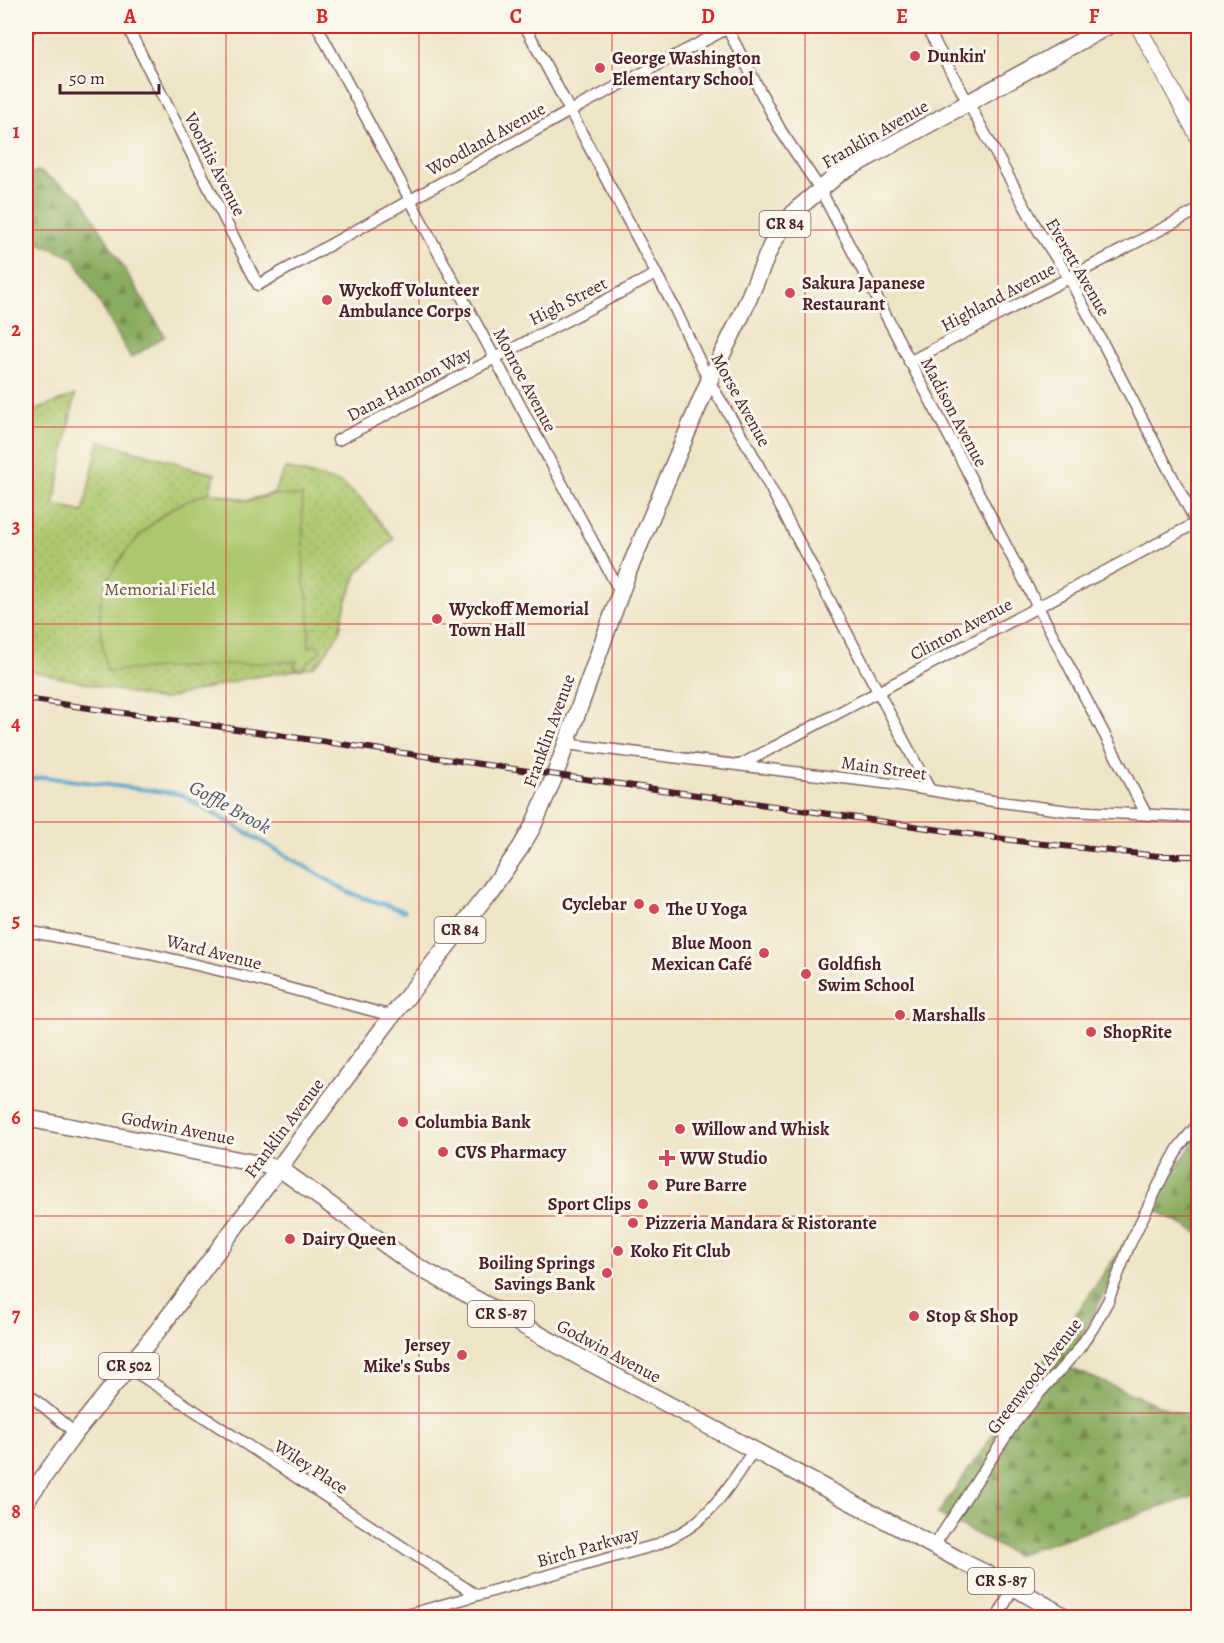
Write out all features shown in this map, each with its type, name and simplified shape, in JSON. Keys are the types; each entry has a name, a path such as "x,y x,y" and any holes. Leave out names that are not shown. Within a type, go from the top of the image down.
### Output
{"main road":[{"name":"Franklin Avenue","path":"26,1501 75,1433 169,1316 521,847 543,805 620,592 709,381 780,231 796,210 840,173 1108,26"},
{"path":"1138,26 1198,137"},
{"name":"Godwin Avenue","path":"26,1118 279,1168 411,1263 558,1345 1067,1617"}],"street":[{"path":"26,30 34,26"},
{"name":"Voorhis Avenue","path":"127,26 258,285"},
{"name":"Monroe Avenue","path":"317,26 620,592"},
{"name":"Morse Avenue","path":"525,26 675,309 709,381 752,453 930,790"},
{"name":"Everett Avenue","path":"926,26 1035,225 1069,278 1198,523"},
{"name":"Woodland Avenue","path":"258,285 570,111 729,27"},
{"name":"Madison Avenue","path":"729,27 781,131 820,189 1146,814"},
{"name":"Highland Avenue","path":"909,362 1198,210"},
{"name":"High Street","path":"495,357 656,274"},
{"name":"Dana Hannon Way","path":"338,440 495,357"},
{"name":"Clinton Avenue","path":"740,765 1198,523"},
{"name":"Main Street","path":"566,744 900,785 1069,811 1198,817"},
{"name":"Ward Avenue","path":"26,931 150,954 392,1016"},
{"name":"Greenwood Avenue","path":"934,1546 1014,1424 1078,1350 1093,1328 1108,1301 1129,1246 1164,1174 1179,1147 1198,1124"},
{"name":"Wiley Place","path":"128,1367 476,1595"},
{"path":"26,1392 75,1433"},
{"name":"Birch Parkway","path":"396,1617 656,1545 691,1526 713,1506 754,1450"},
{"path":"997,1617 1014,1587"}],"green space":[{"path":"38,171 81,197 165,336 131,358 74,258 36,242 26,244 26,175"},
{"name":"Memorial Field","path":"75,395 54,505 83,512 99,441 215,474 209,492 248,500 274,493 285,468 341,483 361,499 394,539 358,572 346,603 339,633 322,659 313,667 243,679 161,700 26,670 26,414"},
{"path":"26,466 37,468 26,524"},
{"path":"209,492 248,501 274,495 302,496 304,583 309,602 309,648 316,644 321,651 300,670 294,666 297,661 107,671 101,636 100,611 104,589 111,575 129,548 152,524 175,507"},
{"path":"1198,1136 1198,1233 1149,1207"},
{"path":"1140,1221 1067,1367 1195,1420 1198,1406 1198,1495 1015,1555 938,1514"}],"waterway":[{"name":"Goffle Brook","path":"26,780 45,777 180,794 352,894 405,911"}],"railway":[{"path":"26,699 1025,842 1159,856 1198,856"}],"place":[{"name":"Dunkin'","path":"915,56"},
{"name":"George Washington Elementary School","path":"600,68"},
{"name":"Sakura Japanese Restaurant","path":"790,293"},
{"name":"Wyckoff Volunteer Ambulance Corps","path":"327,300"},
{"name":"Wyckoff Memorial Town Hall","path":"437,619"},
{"name":"Cyclebar","path":"639,904"},
{"name":"The U Yoga","path":"654,909"},
{"name":"Blue Moon Mexican Café","path":"764,953"},
{"name":"Goldfish Swim School","path":"806,974"},
{"name":"Marshalls","path":"900,1015"},
{"name":"ShopRite","path":"1091,1032"},
{"name":"Columbia Bank","path":"403,1122"},
{"name":"Willow and Whisk","path":"680,1129"},
{"name":"CVS Pharmacy","path":"443,1152"},
{"name":"WW Studio","path":"667,1158"},
{"name":"Pure Barre","path":"653,1185"},
{"name":"Sport Clips","path":"643,1204"},
{"name":"Pizzeria Mandara & Ristorante","path":"633,1223"},
{"name":"Dairy Queen","path":"290,1239"},
{"name":"Koko Fit Club","path":"618,1251"},
{"name":"Boiling Springs Savings Bank","path":"607,1273"},
{"name":"Stop & Shop","path":"914,1316"},
{"name":"Jersey Mike's Subs","path":"462,1355"}]}
